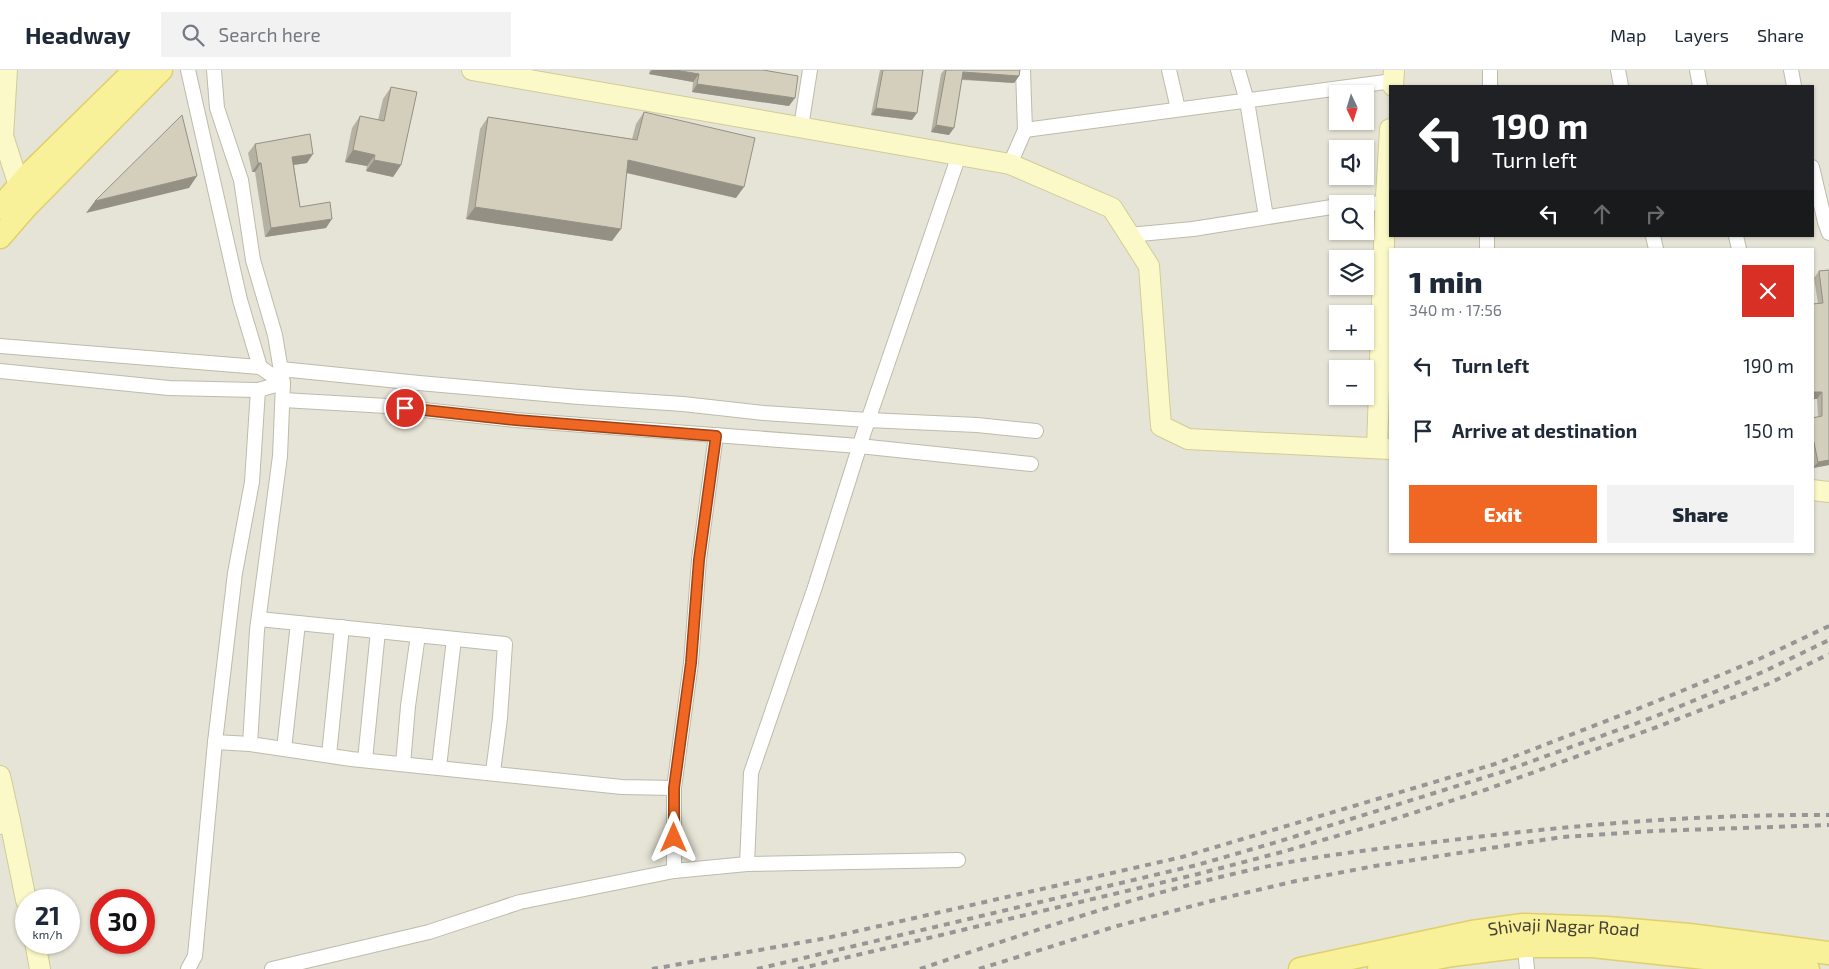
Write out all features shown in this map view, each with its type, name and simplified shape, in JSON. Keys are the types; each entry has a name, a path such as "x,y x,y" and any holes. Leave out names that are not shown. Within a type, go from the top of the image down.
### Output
{"main road":[{"path":"7,70 3,136 26,207"},
{"path":"0,208 19,185 135,70"},
{"path":"0,237 26,207 161,70"},
{"path":"472,70 509,73 1010,164 1112,208 1149,266 1161,426 1188,439 1383,449 1386,203 1389,148"},
{"path":"1814,490 1829,492"},
{"path":"0,776 5,822 23,889"},
{"name":"Shivaji Nagar Road","path":"1379,969 1452,955 1524,936 1608,928 1689,935 1829,953"},
{"name":"Shivaji Nagar Road","path":"1300,969 1472,932 1524,936 1592,946 1808,969"},
{"path":"37,954 40,969"}],"street":[{"path":"188,70 198,107 240,300 260,368"},
{"path":"214,70 217,108 241,180 253,260 275,335 282,376 283,400 280,456 259,619 250,744"},
{"path":"801,127 810,70"},
{"path":"1010,164 1025,130 1023,70"},
{"path":"1169,70 1178,109"},
{"path":"1238,70 1247,101 1266,217"},
{"path":"1490,70 1490,85"},
{"path":"1618,70 1621,85"},
{"path":"1697,70 1700,85"},
{"path":"1791,70 1794,85"},
{"path":"1025,130 1247,101 1393,79"},
{"path":"747,864 751,773 815,587 868,420 959,155"},
{"path":"1814,175 1829,233"},
{"path":"1374,204 1386,203"},
{"path":"1129,235 1193,229 1329,207"},
{"path":"0,346 260,368 282,376 683,404 764,413 977,425 1036,431"},
{"path":"0,371 169,388 258,390 282,376"},
{"path":"188,969 194,956 215,742 235,573 252,482 258,390"},
{"path":"283,400 387,406 516,420 860,446 1031,464"},
{"path":"674,871 674,788 691,663 699,560 716,436"},
{"path":"259,619 506,644 500,718 493,772"},
{"path":"284,749 298,623"},
{"path":"329,755 342,627"},
{"path":"365,760 378,631"},
{"path":"403,764 408,706 418,635"},
{"path":"439,767 454,639"},
{"path":"215,742 250,744 365,760 622,787 674,788"},
{"path":"272,969 429,932 520,902 674,871 747,864 958,860"},
{"path":"1524,936 1527,969"}],"shaded area":[{"path":"0,70 1829,70 1829,969 0,969"}],"building":[{"path":"675,70 763,70 798,76 795,98 697,84 699,74"},
{"path":"883,70 923,70 917,113 876,108"},
{"path":"946,70 1020,70 1019,76 963,72 954,128 936,125"},
{"path":"391,87 417,92 401,165 374,160 375,155 353,150 360,116 384,121"},
{"path":"644,112 755,138 744,187 628,160 621,229 475,207 488,117 637,140"},
{"path":"182,115 197,176 95,201"},
{"path":"310,134 313,154 292,157 300,207 330,202 332,219 271,228 261,163 258,163 255,144"},
{"path":"1829,270 1829,460 1818,462 1814,443 1814,418 1822,416 1822,392 1814,392 1814,304 1823,303 1819,271"}],"railway":[{"path":"652,969 827,938 1182,857 1495,764 1757,660 1829,626"},
{"path":"757,969 1197,865 1277,842 1502,772 1654,717 1763,672 1829,640"},
{"path":"798,969 1198,874 1388,821 1488,789 1657,727 1768,684 1829,654"},
{"path":"920,969 1041,929 1163,892 1295,861 1344,853 1588,825 1732,816 1829,815"},
{"path":"979,969 1117,926 1215,900 1296,881 1375,866 1562,837 1654,831 1829,825"}],"route":[{"path":"405,408 516,420 716,436 699,560 691,663 674,788 674,838"}]}
